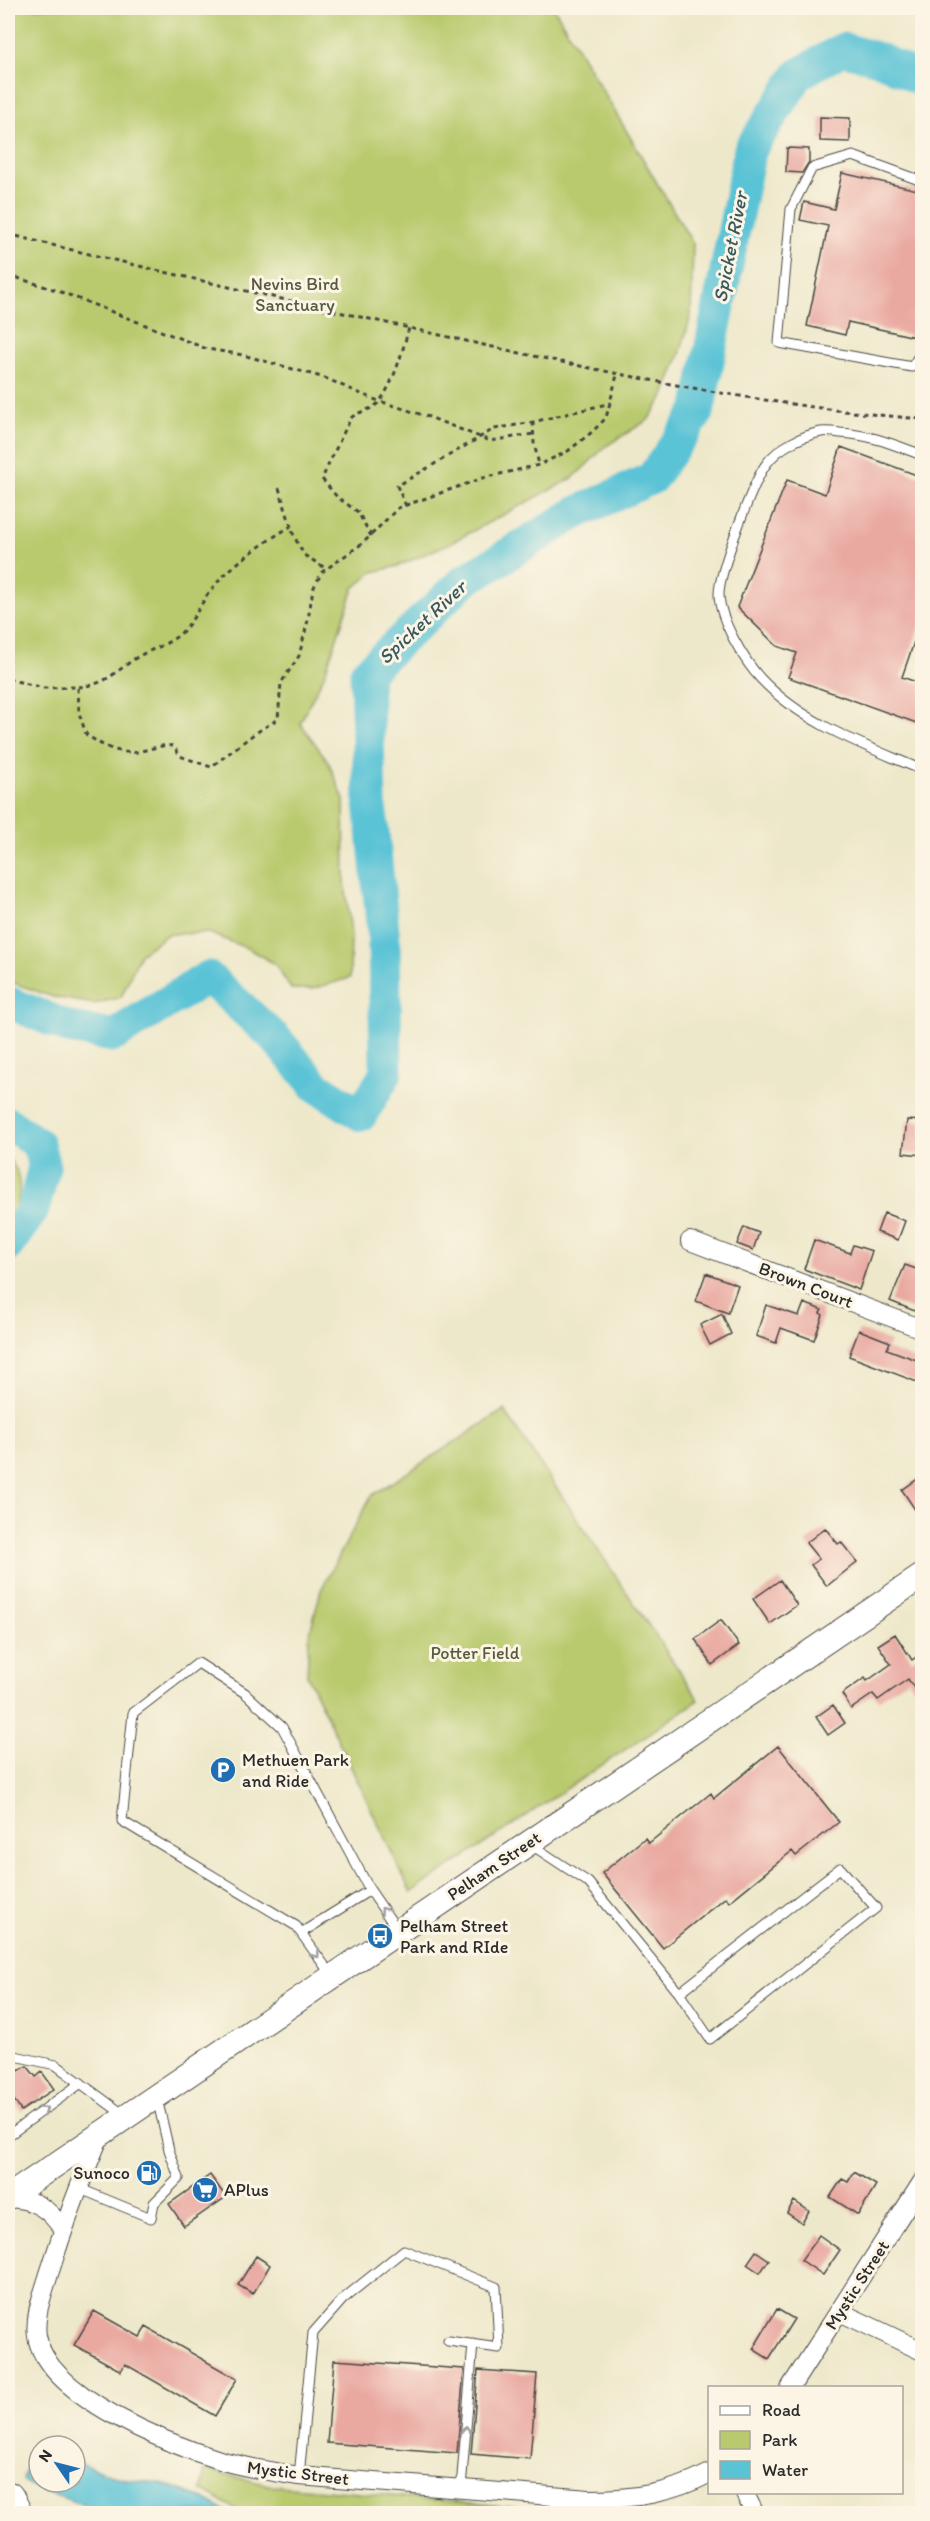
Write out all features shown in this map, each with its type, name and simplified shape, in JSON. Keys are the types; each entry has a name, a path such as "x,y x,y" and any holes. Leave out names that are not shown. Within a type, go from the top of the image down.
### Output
{"highway":[{"path":"8,2498 16,2514"}],"main road":[{"name":"Pelham Street","path":"8,2198 922,1576"}],"street":[{"name":"Brown Court","path":"690,1240 922,1329"},
{"name":"Mystic Street","path":"101,2133 63,2230 40,2303 36,2325 40,2348 45,2359 63,2380 109,2412 177,2444 240,2465 299,2476 589,2499 622,2499 676,2489 708,2474"},
{"name":"Mystic Street","path":"791,2386 922,2182"},
{"path":"8,2198 29,2201 45,2208 54,2216 63,2230"},
{"path":"840,2312 922,2351"},
{"path":"745,2494 755,2514"}],"lane":[{"path":"922,181 853,156 812,168 791,209 779,342 912,368 922,351"},
{"path":"922,455 869,435 823,431 785,446 767,462 759,479 725,561 719,592 721,609 732,634 759,677 786,703 854,741 922,770"},
{"path":"332,1976 296,1926 122,1821 133,1713 198,1663 245,1693 282,1727 370,1890 398,1931"},
{"path":"528,1843 588,1882 679,1993 710,2039 876,1908 840,1868 679,1993"},
{"path":"301,1933 370,1890"},
{"path":"8,2061 15,2056 56,2065 126,2117"},
{"path":"8,2132 9,2135 81,2083"},
{"path":"78,2188 151,2218 154,2203 179,2178 169,2150 157,2096"},
{"path":"299,2476 313,2333 343,2299 404,2250 496,2287 499,2348 448,2341"},
{"path":"461,2488 473,2344"}],"path":[{"path":"8,234 617,375 739,397 842,412 922,419"},
{"path":"8,275 56,290 177,339 207,349 243,355 304,372 490,441 533,434"},
{"path":"371,536 358,512 337,497 322,479 343,437 347,423 353,416 369,411 380,401 392,378 409,328"},
{"path":"78,687 82,724 86,734 95,741 122,752 135,752 165,745 174,746 180,756 211,767 278,719 281,683 299,656 313,589 327,569 371,536 398,508 483,478 539,465 568,451 606,418 617,375"},
{"path":"406,506 397,486 494,429 534,422 611,403"},
{"path":"534,422 533,434 539,465"},
{"path":"279,488 294,536 304,555 327,569"},
{"path":"8,679 44,688 95,686 113,676 132,660 165,646 183,631 213,588 248,556 291,526"}],"green space":[{"name":"Nevins Bird Sanctuary","path":"15,8 554,8 693,244 691,315 680,354 663,398 648,420 606,446 573,478 450,543 398,566 373,572 354,588 325,673 300,723 328,761 344,800 345,882 351,934 350,978 312,989 291,989 275,964 249,949 209,933 168,934 140,954 121,997 94,1004 53,997 8,981 8,23"},
{"path":"8,1158 17,1173 19,1190 16,1208 8,1225"},
{"name":"Potter Field","path":"504,1410 699,1700 411,1893 307,1675 309,1636 321,1590 371,1496"},
{"path":"205,2469 268,2485 585,2513 243,2513 202,2490"}],"water":[{"path":"27,2464 27,2483 23,2480"},
{"path":"87,2466 120,2478 165,2484 201,2497 229,2513 95,2513 90,2507 52,2494 87,2494"}],"building":[{"path":"820,117 850,118 850,142 820,141"},
{"path":"787,148 809,149 809,162 802,173 786,172"},
{"path":"842,173 922,191 922,303 915,337 848,322 845,335 807,326 828,226 800,220 804,202 834,209"},
{"path":"841,447 922,477 922,619 902,677 922,684 922,725 788,677 797,653 777,646 737,607 787,480 825,494"},
{"path":"907,1120 922,1121 922,1155 903,1153"},
{"path":"884,1213 905,1221 898,1240 877,1232"},
{"path":"744,1227 759,1233 753,1250 737,1244"},
{"path":"814,1240 850,1253 853,1245 872,1251 859,1290 804,1269"},
{"path":"905,1265 922,1271 922,1314 890,1301"},
{"path":"706,1273 738,1285 728,1313 696,1301"},
{"path":"804,1303 822,1310 820,1313 823,1315 814,1340 781,1328 776,1343 756,1336 766,1305 799,1316"},
{"path":"722,1314 731,1334 710,1345 700,1325"},
{"path":"859,1330 890,1342 887,1349 922,1362 922,1384 849,1356"},
{"path":"922,1476 922,1520 902,1490"},
{"path":"825,1528 838,1544 841,1542 857,1562 827,1586 811,1565 819,1559 806,1543"},
{"path":"780,1580 797,1605 770,1624 753,1599"},
{"path":"721,1620 739,1645 712,1665 695,1639"},
{"path":"895,1634 912,1660 922,1653 922,1700 908,1679 878,1700 873,1694 851,1709 842,1694 865,1678 867,1681 891,1664 878,1645"},
{"path":"833,1705 845,1723 828,1735 816,1717"},
{"path":"778,1746 839,1822 796,1856 792,1851 729,1902 726,1897 663,1948 602,1873 645,1838 649,1843 711,1793 714,1798"},
{"path":"27,2066 36,2077 42,2072 54,2089 21,2111 8,2091 8,2077"},
{"path":"854,2172 876,2185 858,2215 830,2197 842,2179 848,2182"},
{"name":"APlus","path":"210,2175 226,2197 184,2226 169,2204"},
{"path":"794,2201 809,2211 802,2223 787,2213"},
{"path":"819,2235 840,2250 823,2275 801,2260"},
{"path":"756,2251 769,2260 760,2273 747,2264"},
{"path":"256,2256 270,2265 253,2294 238,2285"},
{"path":"777,2309 794,2319 769,2359 753,2349"},
{"path":"94,2311 140,2337 146,2327 237,2379 215,2416 125,2364 121,2371 74,2345"},
{"path":"334,2360 464,2369 457,2453 327,2443"},
{"path":"478,2370 537,2374 530,2459 471,2454"}],"waterway":[{"name":"Spicket River","path":"8,1002 70,1028 113,1036 208,977 275,1038 316,1086 361,1115 386,1073 384,941 370,802 366,673 464,581 576,513 652,478 698,412 750,149 799,74 843,49 882,60 922,80"},
{"name":"Spicket River","path":"8,1123 38,1144 44,1167 33,1210 8,1245"}],"place":[{"name":"Methuen Park and Ride","path":"223,1770"},
{"name":"Pelham Street Park and RIde","path":"380,1936"},
{"name":"Sunoco","path":"149,2173"},
{"name":"APlus","path":"205,2190"}]}
